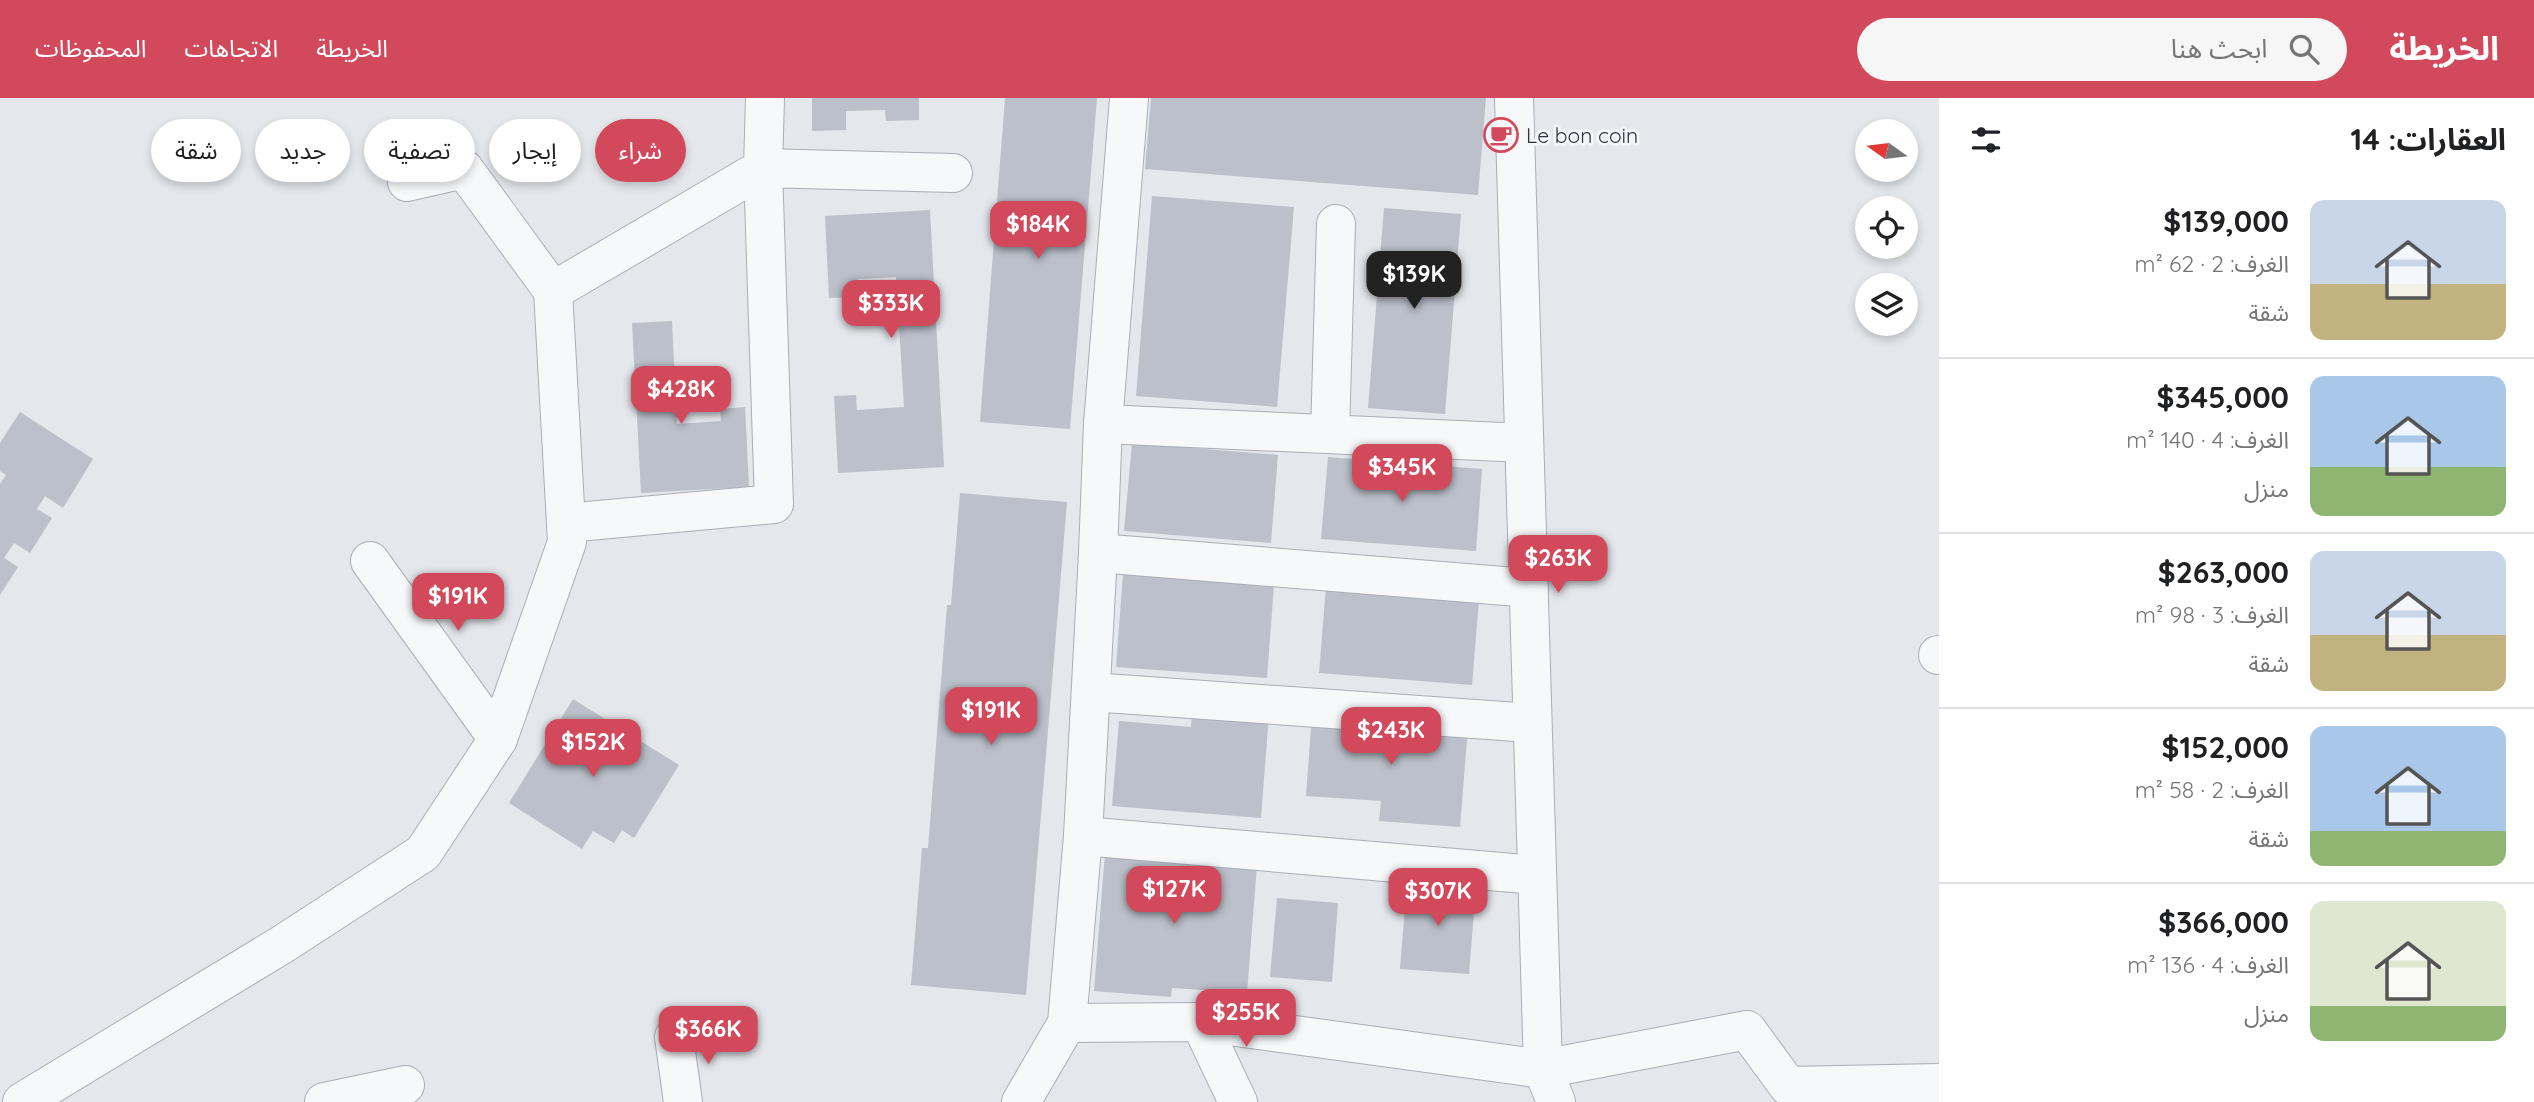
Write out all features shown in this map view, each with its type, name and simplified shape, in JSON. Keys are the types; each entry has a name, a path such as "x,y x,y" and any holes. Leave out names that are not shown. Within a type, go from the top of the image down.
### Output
{"street":[{"path":"566,523 774,504 763,168 765,98"},
{"path":"1021,1102 1067,1023 1083,836 1103,424 1129,98"},
{"path":"1514,98 1537,875 1549,1086"},
{"path":"553,291 763,168 953,173"},
{"path":"22,1102 283,944 423,853 498,739 568,542 553,291 473,182"},
{"path":"1330,434 1336,224"},
{"path":"1103,424 1524,443"},
{"path":"1098,553 1528,588"},
{"path":"370,561 498,739"},
{"path":"1091,692 1532,723"},
{"path":"1083,836 1537,875"},
{"path":"1067,1023 1200,1022 1549,1086 1747,1030 1792,1094 1939,1083"},
{"path":"1200,1022 1238,1102"},
{"path":"674,1037 683,1102"},
{"path":"324,1102 405,1085"}],"building":[{"path":"812,98 919,98 919,120 886,121 885,110 846,111 846,130 812,131"},
{"path":"1005,98 1097,98 1070,429 980,422"},
{"path":"1151,98 1486,98 1478,195 1145,169"},
{"path":"1152,196 1294,207 1277,407 1136,396"},
{"path":"1384,208 1461,214 1445,414 1368,408"},
{"path":"930,210 944,467 838,473 834,396 856,395 857,410 904,407 896,277 858,279 859,297 829,298 825,216"},
{"path":"672,321 677,424 721,421 720,409 745,407 749,487 641,493 632,323"},
{"path":"20,412 93,459 63,508 45,496 37,509 52,518 30,553 14,543 4,558 18,567 0,595 0,484 6,475 0,471 0,443"},
{"path":"1132,443 1278,455 1271,543 1124,531"},
{"path":"1328,457 1482,469 1476,551 1321,539"},
{"path":"960,493 1067,502 1026,995 911,985 922,848 928,848 947,605 951,605"},
{"path":"1123,573 1274,585 1267,678 1116,667"},
{"path":"1326,587 1479,599 1472,685 1319,673"},
{"path":"573,699 679,765 634,838 622,830 614,843 593,831 582,849 509,803"},
{"path":"1192,708 1269,714 1261,818 1112,806 1119,721 1191,727"},
{"path":"1312,715 1468,727 1460,827 1379,821 1381,801 1306,796"},
{"path":"1105,853 1257,865 1247,993 1172,988 1171,997 1094,991"},
{"path":"1407,882 1476,887 1469,974 1400,969"},
{"path":"1277,898 1338,903 1332,982 1270,977"}],"place":[{"name":"Le bon coin","path":"1501,135"}]}
